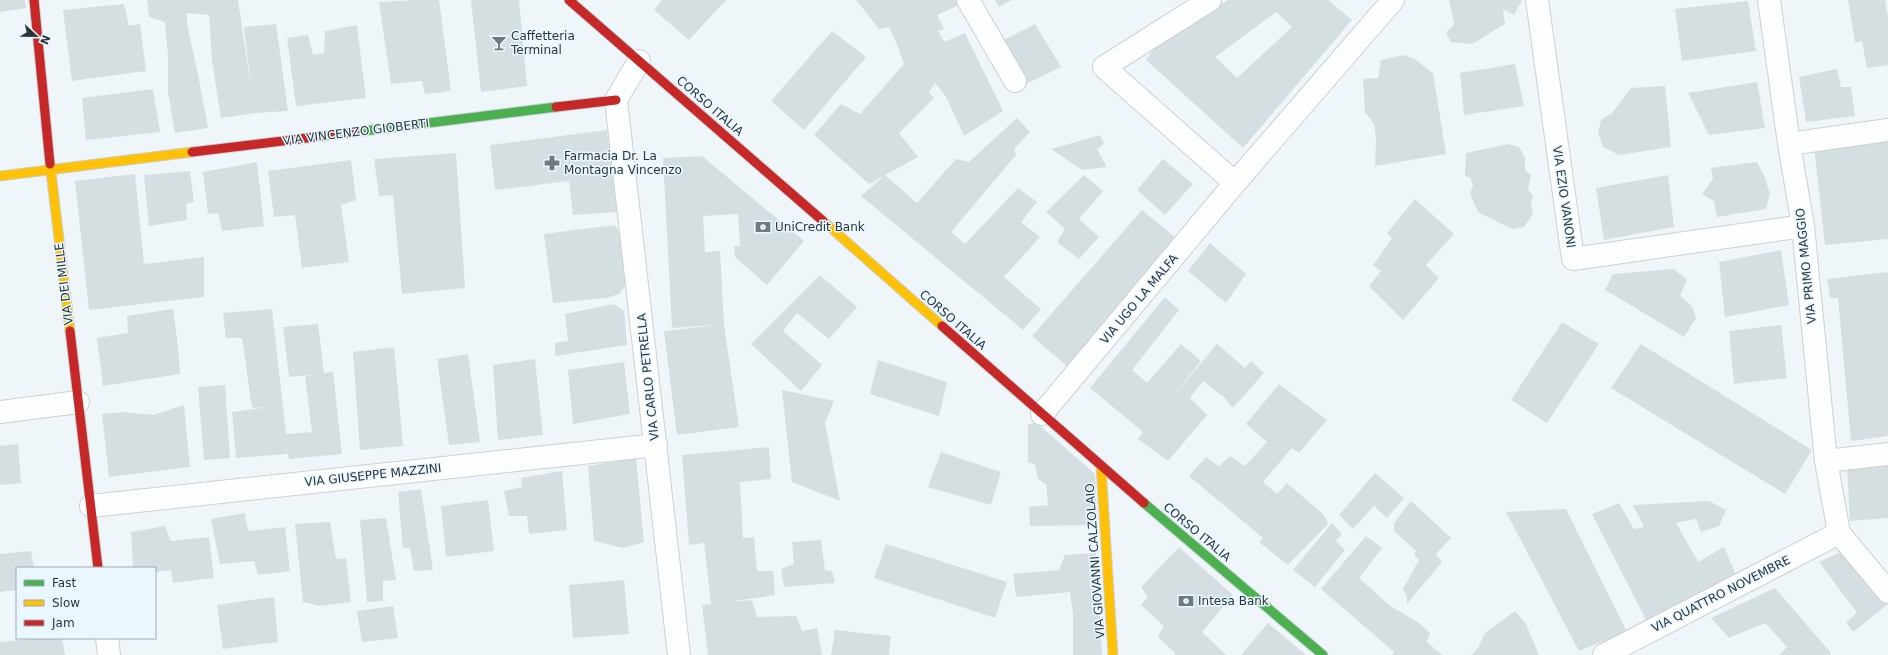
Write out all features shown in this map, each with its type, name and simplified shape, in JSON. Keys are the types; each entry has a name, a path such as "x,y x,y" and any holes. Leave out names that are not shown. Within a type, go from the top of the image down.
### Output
{"street":[{"name":"VIA DEI MILLE","path":"34,0 51,170 98,567"},
{"name":"CORSO ITALIA","path":"569,0 1101,466 1323,655"},
{"path":"968,0 1014,81"},
{"path":"1210,0 1104,67 1235,183"},
{"name":"VIA UGO LA MALFA","path":"1042,414 1235,183 1393,0"},
{"name":"VIA EZIO VANONI","path":"1537,0 1572,259 1803,226"},
{"name":"VIA PRIMO MAGGIO","path":"1773,1 1788,144 1803,226 1826,461 1839,533"},
{"path":"616,100 639,61"},
{"name":"VIA VINCENZO GIOBERTI","path":"0,176 616,100"},
{"name":"VIA CARLO PETRELLA","path":"616,100 679,655"},
{"path":"1788,144 1888,130"},
{"path":"0,412 78,402"},
{"name":"VIA GIUSEPPE MAZZINI","path":"91,506 656,445"},
{"path":"1826,461 1888,454"},
{"name":"VIA GIOVANNI CALZOLAIO","path":"1101,466 1113,655"},
{"path":"1839,533 1888,592"},
{"name":"VIA QUATTRO NOVEMBRE","path":"1604,655 1839,533"},
{"path":"107,639 109,655"}],"building":[{"path":"0,0 25,0 26,8 0,12"},
{"path":"147,0 238,0 252,94 244,27 276,24 288,111 255,113 221,118 212,61 209,15 187,13 187,24 208,128 175,133 168,92 168,55 165,22 149,17"},
{"path":"439,0 451,91 425,94 422,81 391,84 379,2"},
{"name":"Caffetteria Terminal","path":"471,0 519,0 527,86 481,92"},
{"path":"662,0 726,0 689,40 654,10"},
{"path":"856,0 959,0 961,4 937,15 944,29 938,31 944,42 965,33 1003,111 964,136 946,97 935,83 929,92 934,98 899,133 918,157 869,184 814,135 841,104 860,114 904,64 889,27 879,29"},
{"path":"995,0 1012,0 999,7"},
{"path":"1228,0 1328,0 1352,20 1243,148 1146,60 1158,43","holes":["1276,12 1292,27 1237,78 1215,57"]},
{"path":"1449,0 1522,0 1514,15 1503,9 1505,24 1472,44 1451,42 1446,33 1454,24"},
{"path":"1848,0 1885,0 1888,17 1888,65 1867,68 1862,41 1855,43"},
{"path":"1748,1 1756,51 1682,61 1675,9"},
{"path":"124,4 129,26 140,24 146,71 72,81 63,10"},
{"path":"1035,24 1061,67 1026,84 1000,42"},
{"path":"357,25 366,98 296,106 287,38 308,35 313,55 324,53 325,31"},
{"path":"832,31 866,57 804,130 771,101"},
{"path":"1404,55 1415,59 1433,73 1446,154 1375,166 1376,139 1374,124 1365,112 1363,79 1378,78 1381,60"},
{"path":"1515,64 1524,106 1464,115 1460,73"},
{"path":"1837,69 1841,87 1851,87 1855,116 1806,122 1799,77"},
{"path":"1757,82 1765,128 1709,135 1688,93"},
{"path":"1665,86 1671,147 1619,155 1603,147 1598,133 1601,120 1612,113 1631,88"},
{"path":"153,89 160,132 86,140 82,98"},
{"path":"1017,118 1030,132 1014,149 1016,155 951,232 965,244 1018,188 1037,202 1021,222 1040,237 1004,277 1041,309 1023,330 861,196 885,175 917,203 956,159 969,162"},
{"name":"Farmacia Dr. La Montagna Vincenzo","path":"607,130 617,212 573,215 569,181 495,190 490,145"},
{"path":"1100,135 1104,144 1097,149 1107,167 1082,170 1051,149"},
{"path":"1888,138 1888,239 1825,245 1814,147"},
{"path":"1508,144 1519,147 1525,158 1525,170 1531,175 1528,190 1533,195 1531,205 1533,214 1524,227 1512,229 1478,212 1470,194 1473,185 1470,178 1465,176 1466,153"},
{"path":"456,153 465,288 402,294 393,195 379,196 374,159"},
{"path":"702,156 804,241 767,285 735,257 734,246 740,246 738,214 703,216 705,252 720,251 724,325 739,427 677,435 664,331 717,325 672,328 663,158"},
{"path":"1163,159 1193,184 1165,215 1137,190"},
{"path":"351,160 356,200 341,205 349,262 302,268 295,215 274,217 268,171"},
{"path":"257,162 264,226 222,231 218,213 208,214 203,172"},
{"path":"1757,162 1765,178 1770,194 1766,209 1717,217 1714,201 1702,194 1713,179 1711,168"},
{"path":"190,171 194,202 186,204 187,220 149,226 144,175"},
{"path":"135,174 144,264 204,257 204,297 89,310 75,181"},
{"path":"1084,175 1103,191 1079,219 1099,237 1079,259 1057,242 1065,229 1046,212"},
{"path":"1668,175 1674,227 1604,240 1596,188"},
{"path":"1415,199 1454,234 1426,265 1439,278 1403,320 1369,286 1381,271 1373,265 1392,238 1387,233"},
{"path":"1142,210 1176,238 1069,368 1032,336"},
{"path":"615,225 623,239 628,282 619,294 606,298 553,303 544,234"},
{"path":"1210,243 1246,274 1226,303 1188,271"},
{"path":"1781,250 1789,305 1725,317 1719,262"},
{"path":"1673,269 1687,279 1680,296 1692,306 1696,318 1684,337 1605,290 1613,274"},
{"path":"1888,272 1888,436 1851,441 1838,298 1830,298 1827,279"},
{"path":"820,275 857,307 829,339 797,313 783,331 822,365 801,391 751,344"},
{"path":"1165,297 1179,310 1132,370 1147,383 1181,344 1201,361 1171,399 1217,344 1245,368 1251,361 1264,373 1233,408 1222,395 1203,381 1190,398 1207,415 1168,461 1138,439 1143,432 1090,388"},
{"path":"614,304 624,311 627,345 555,356 555,343 568,341 565,314"},
{"path":"173,309 180,374 103,386 97,338 128,333 127,316"},
{"path":"272,309 286,434 312,432 305,376 318,374 289,377 283,327 318,324 324,373 333,372 342,454 289,459 287,443 288,454 236,458 232,412 270,407 252,408 242,338 226,338 223,313"},
{"path":"1562,322 1599,344 1547,423 1511,400"},
{"path":"1781,325 1787,378 1734,384 1729,331"},
{"path":"1641,344 1812,450 1785,494 1611,388"},
{"path":"394,347 403,446 360,450 353,352"},
{"path":"468,354 480,442 449,445 437,359"},
{"path":"535,359 543,435 498,440 493,365"},
{"path":"878,360 947,382 939,416 870,394"},
{"path":"624,362 630,414 573,424 568,370"},
{"path":"1279,384 1327,420 1299,453 1292,448 1263,482 1277,494 1287,483 1324,515 1328,524 1288,565 1259,542 1263,538 1189,476 1206,457 1219,466 1230,456 1245,466 1267,442 1246,424"},
{"path":"225,385 230,458 204,460 198,387"},
{"path":"782,390 834,401 825,423 840,501 792,482"},
{"path":"184,405 190,467 109,477 102,414 124,412 153,415"},
{"path":"1036,422 1095,474 1098,525 1030,526 1029,507 1048,505 1046,484 1038,479 1035,465 1028,462 1028,425"},
{"path":"18,444 21,483 0,485 0,446"},
{"path":"769,447 771,479 740,482 743,538 754,537 757,571 773,571 775,595 728,602 752,600 757,617 796,616 802,631 817,628 822,655 708,655 702,605 711,604 704,543 689,545 682,455"},
{"path":"941,452 1001,472 991,505 928,487"},
{"path":"636,458 644,542 623,548 594,541 588,466"},
{"path":"1888,463 1888,518 1850,521 1847,467"},
{"path":"562,471 567,530 529,534 527,516 509,516 504,491 522,487 521,478"},
{"path":"1375,473 1404,498 1387,518 1374,506 1353,529 1339,515"},
{"path":"421,489 433,570 414,571 410,548 403,548 398,492"},
{"path":"488,500 494,551 446,557 441,506"},
{"path":"1411,501 1451,538 1436,554 1442,562 1407,604 1407,597 1403,589 1419,560 1414,555 1416,551 1394,531 1394,523"},
{"path":"1709,501 1726,510 1719,526 1701,532 1696,519 1676,523 1698,562 1724,547 1736,575 1647,622 1592,514 1619,503 1634,529 1644,527 1633,505"},
{"path":"1566,509 1627,632 1579,651 1506,512"},
{"path":"245,513 248,531 285,527 290,571 258,575 254,561 220,564 211,519"},
{"path":"386,518 396,580 383,581 383,601 367,602 360,520"},
{"path":"330,522 336,559 346,558 351,602 320,606 303,602 295,524"},
{"path":"1332,523 1342,534 1336,541 1345,550 1315,587 1293,570"},
{"path":"165,526 171,541 209,537 214,578 173,583 171,570 156,572 156,567 133,567 131,532"},
{"path":"1366,536 1382,548 1359,578 1389,605 1419,623 1430,633 1427,642 1442,655 1392,655 1394,652 1321,589"},
{"path":"821,540 825,570 832,571 835,583 784,587 781,569 794,564 792,542"},
{"path":"886,544 1007,582 995,618 874,578"},
{"name":"Intesa Bank","path":"1179,547 1233,595 1202,632 1226,655 1174,655 1176,654 1158,637 1164,626 1141,605 1148,597 1141,587"},
{"path":"1848,549 1888,604 1853,632 1846,622 1857,613 1819,562"},
{"path":"31,551 34,567 16,567 16,590 0,592 0,554"},
{"path":"1096,553 1102,655 1073,655 1073,614 1070,592 1016,597 1013,574 1059,570 1065,555"},
{"path":"624,580 629,634 573,638 569,585"},
{"path":"1775,588 1831,653 1828,655 1779,655 1787,647 1765,623 1729,638 1711,618"},
{"path":"274,597 278,642 223,649 217,605"},
{"path":"393,606 398,638 362,642 357,611"},
{"path":"1515,611 1526,624 1539,655 1471,655 1478,648 1485,633"},
{"path":"1268,623 1306,655 1241,655"},
{"path":"835,630 891,636 889,655 831,655"},
{"path":"28,639 62,639 65,655 0,655 0,642"}],"traffic: fast":[{"path":"356,132 556,107"},
{"path":"1144,503 1323,655"}],"traffic: slow":[{"path":"0,176 192,152"},
{"path":"50,164 70,331"},
{"path":"823,221 942,326"},
{"path":"1101,466 1113,655"}],"traffic: jam":[{"path":"34,0 50,164"},
{"path":"569,0 823,221"},
{"path":"556,107 616,100"},
{"path":"192,152 356,132"},
{"path":"942,326 1144,503"},
{"path":"70,331 98,567"}],"place":[{"name":"Caffetteria Terminal","path":"499,43"},
{"name":"Farmacia Dr. La Montagna Vincenzo","path":"552,163"},
{"name":"UniCredit Bank","path":"763,227"},
{"name":"Intesa Bank","path":"1186,601"}]}
